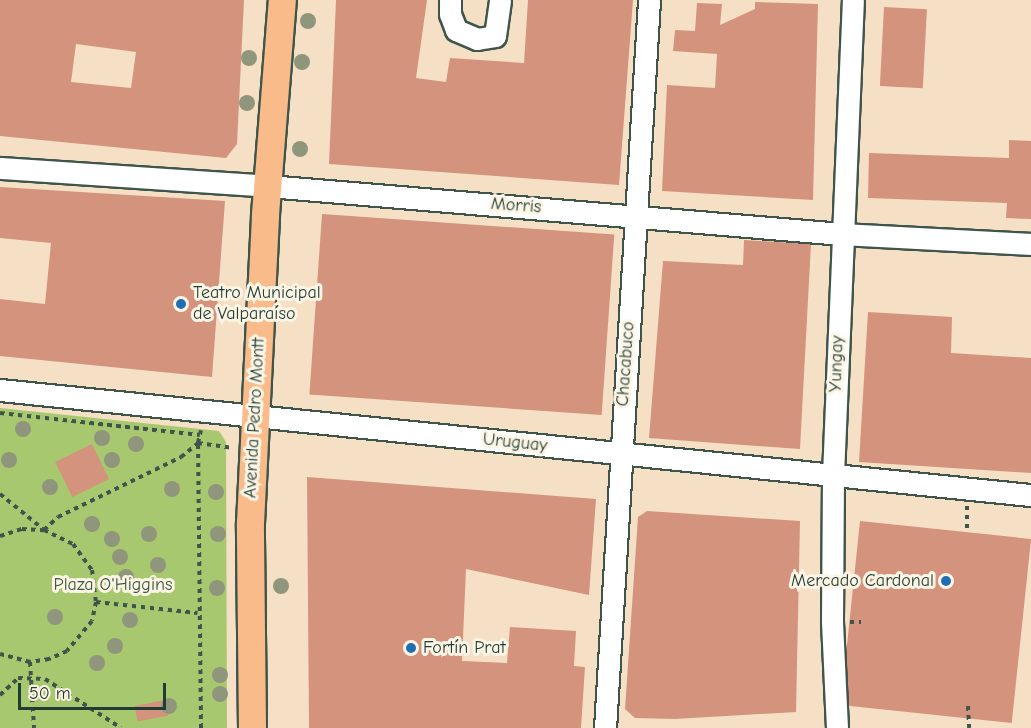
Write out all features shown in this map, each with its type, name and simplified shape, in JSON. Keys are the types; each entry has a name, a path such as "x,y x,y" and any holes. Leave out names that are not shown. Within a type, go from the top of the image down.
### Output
{"main road":[{"name":"Avenida Pedro Montt","path":"252,728 249,608 255,416 268,186 282,0"}],"street":[{"path":"450,0 450,14 456,30 477,39 495,36 500,0"},
{"name":"Chacabuco","path":"605,728 649,0"},
{"name":"Yungay","path":"837,728 831,621 833,475 853,0"},
{"name":"Morris","path":"0,168 268,186 842,234 1031,244"},
{"name":"Uruguay","path":"0,390 1031,495"}],"path":[{"path":"201,728 197,613 198,442 205,411"},
{"path":"0,413 200,435"},
{"path":"198,442 254,452"},
{"path":"0,536 22,529 44,530 58,517 181,457 198,442"},
{"path":"0,494 44,530 66,540 84,556 92,570 96,602 82,638 50,660 30,662 0,654"},
{"path":"96,602 197,613"},
{"path":"30,662 34,728"},
{"path":"0,695 18,678 31,676 45,679 121,728"},
{"path":"968,706 969,728"}],"green space":[{"name":"Plaza O'Higgins","path":"0,408 219,431 226,442 227,728 0,728"}],"building":[{"path":"0,0 244,0 237,144 226,158 0,136","holes":["76,44 136,52 131,88 71,82"]},
{"path":"336,0 427,0 416,78 446,82 450,58 524,63 528,0 633,0 619,185 329,164"},
{"path":"755,2 818,4 813,200 662,191 667,85 715,88 717,54 673,51 675,30 695,31 697,3 722,4 720,25 755,9"},
{"path":"884,7 927,9 923,88 880,86"},
{"path":"1009,140 1031,141 1031,219 1006,218 1007,203 868,198 869,153 1009,158"},
{"path":"0,187 225,201 212,377 0,356 0,299 45,304 51,243 0,238"},
{"path":"322,214 614,234 602,415 309,395"},
{"path":"744,240 811,244 800,449 649,438 663,261 743,265"},
{"path":"868,312 952,317 951,353 1031,358 1031,473 859,462"},
{"path":"92,444 109,479 72,497 55,462"},
{"path":"307,477 596,499 589,595 466,569 462,661 507,663 510,627 576,631 574,666 585,667 581,728 309,728"},
{"path":"647,511 800,521 796,712 675,719 635,718 625,709 638,517"},
{"name":"Mercado Cardonal","path":"860,521 1031,539 1012,723 841,705"},
{"path":"165,700 168,716 138,722 135,706"}],"place":[{"name":"Teatro Municipal de Valparaíso","path":"181,304"},
{"name":"Mercado Cardonal","path":"946,581"},
{"name":"Fortín Prat","path":"411,648"}]}
